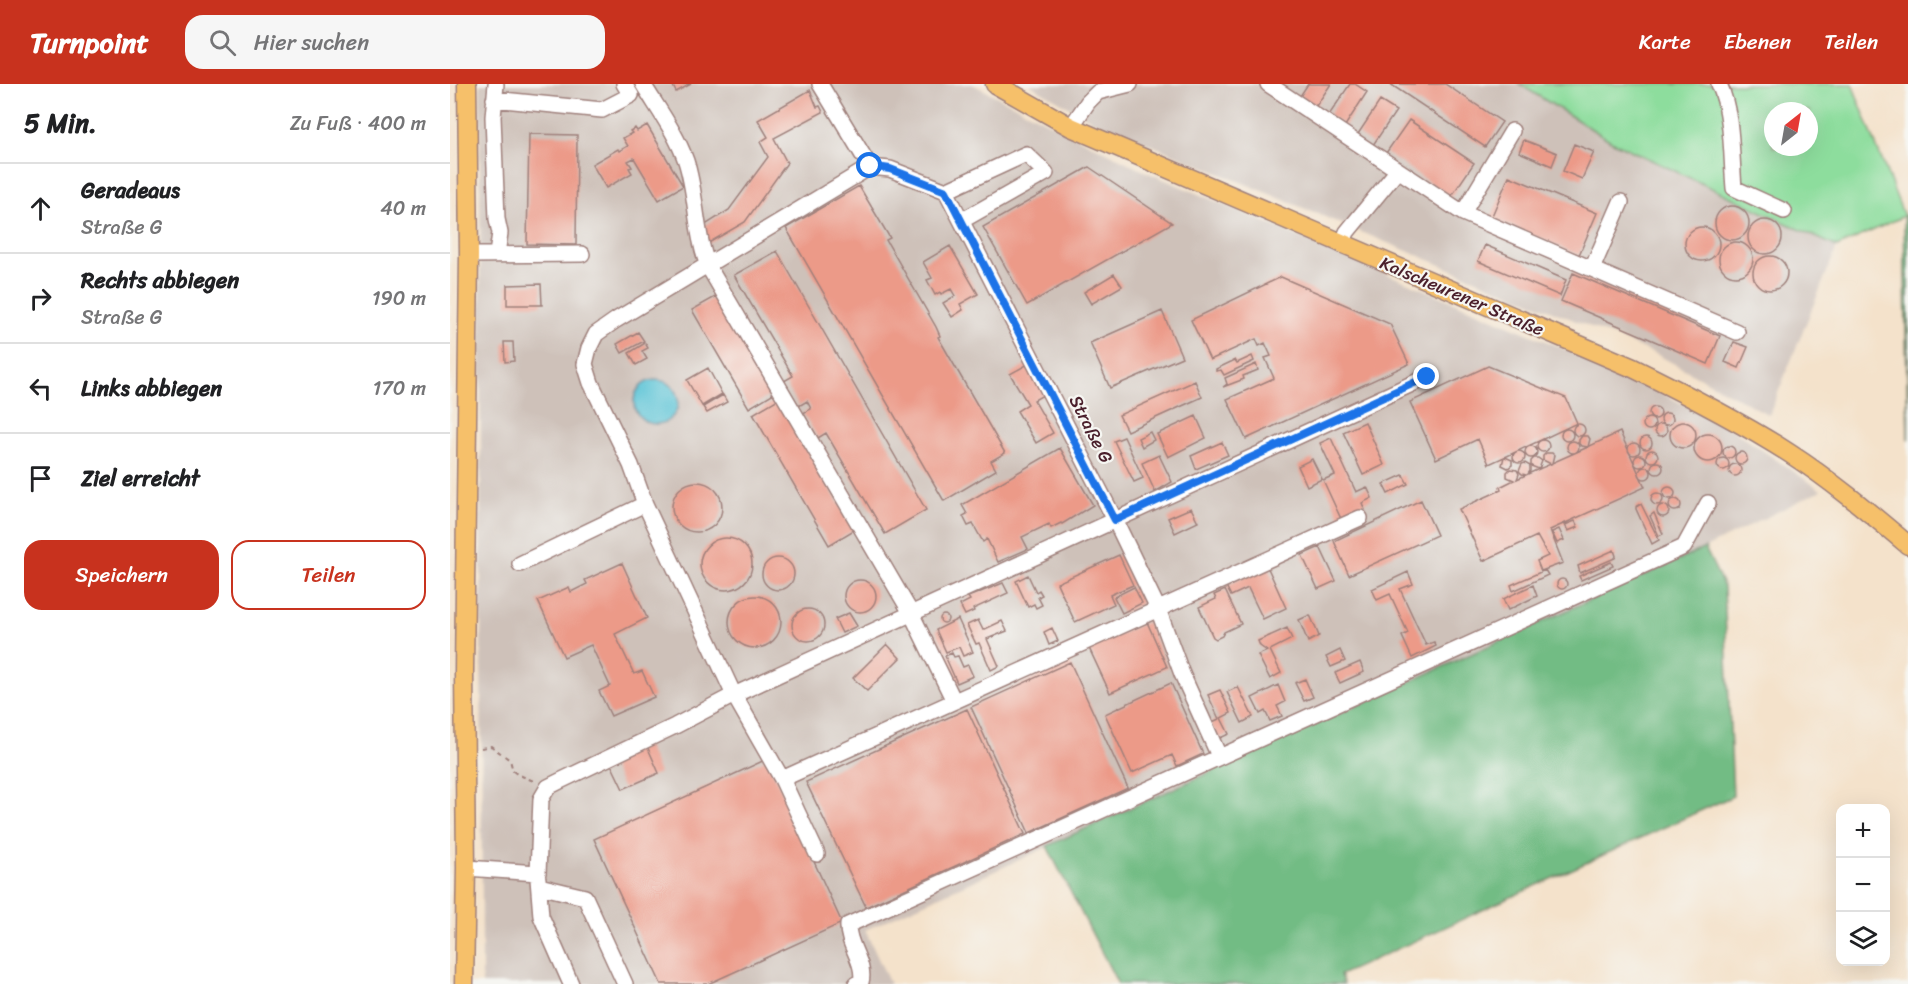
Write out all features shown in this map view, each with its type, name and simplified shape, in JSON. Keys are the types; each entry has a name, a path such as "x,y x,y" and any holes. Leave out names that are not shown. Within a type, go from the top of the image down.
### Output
{"main road":[{"path":"464,984 466,868 464,672 469,255 467,84"},
{"name":"Kalscheurener Straße","path":"995,84 1071,127 1633,368 1715,408 1791,454 1846,494 1908,545"}],"lane":[{"path":"497,254 500,233 497,219 495,91 602,110 631,96 624,84"},
{"path":"643,84 675,136 686,162 700,246 708,266 911,613 954,701"},
{"path":"820,84 874,167"},
{"path":"1071,127 1088,102 1098,92 1130,84"},
{"path":"1268,84 1463,213 1737,332"},
{"path":"1719,84 1724,96 1734,188 1784,210"},
{"path":"1463,213 1512,132"},
{"path":"817,854 782,779 734,695 645,504 631,465 591,383 585,364 596,334 616,320 874,167 890,169 946,191 1026,154 1046,173 963,220"},
{"path":"1342,245 1347,232 1398,170"},
{"name":"Straße G","path":"946,191 963,220 1115,520 1158,609 1182,674 1219,756"},
{"path":"1592,269 1621,202"},
{"path":"469,255 582,254"},
{"path":"571,984 541,916 538,879 541,799 548,787 734,695 1427,377"},
{"path":"856,984 861,982 863,974 848,934 848,925 1684,546 1708,503"},
{"path":"520,564 645,504"},
{"path":"782,779 1360,518"},
{"path":"466,868 538,879 585,897 625,984"}],"path":[{"path":"480,748 491,746 504,753 510,760 513,771 548,787"}],"shaded area":[{"path":"480,84 972,84 1144,171 1621,373 1725,425 1821,490 1705,548 865,930 890,984 482,984"},
{"path":"1029,84 1519,84 1611,141 1837,247 1769,415 1656,354 1093,121"}],"green space":[{"path":"1519,84 1852,84 1904,216 1837,247 1611,141"},
{"path":"1908,214 1908,440 1904,216"},
{"path":"1705,548 1724,587 1733,796 1340,975 1344,984 1118,984 1047,846"}],"water":[{"path":"656,380 665,381 672,386 677,393 677,411 672,418 665,423 656,424 647,423 640,418 635,411 634,402 635,393 640,386 647,381"}],"building":[{"path":"672,84 691,84 676,92"},
{"path":"1308,84 1331,84 1316,106 1300,96"},
{"path":"1350,84 1355,84 1367,92 1345,126 1329,115"},
{"path":"1390,84 1445,84 1502,122 1485,147"},
{"path":"810,90 817,107 820,106 823,112 774,138 787,163 745,222 705,245 702,227 729,210 768,157 760,142 768,137 758,120"},
{"path":"1380,101 1396,111 1373,145 1358,134"},
{"path":"1409,120 1474,163 1451,197 1386,153"},
{"path":"647,125 683,186 659,200 634,158 628,161 632,167 629,168 632,173 606,188 592,164 628,146 623,138 632,133 630,131 635,128 637,131"},
{"path":"529,134 577,135 576,245 527,244"},
{"path":"1524,140 1557,153 1552,166 1519,152"},
{"path":"1574,144 1594,152 1582,179 1563,171"},
{"path":"1089,167 1172,223 1027,305 983,227"},
{"path":"1509,176 1597,213 1579,255 1491,218"},
{"path":"859,186 890,238 886,240 936,327 940,336 938,337 1005,453 991,461 996,470 944,501 786,228"},
{"path":"1732,206 1744,211 1749,223 1744,235 1732,240 1720,235 1715,223 1720,211"},
{"path":"1765,220 1777,225 1782,237 1777,249 1765,254 1753,249 1748,237 1753,225"},
{"path":"1702,227 1714,232 1719,244 1714,256 1702,261 1690,256 1685,244 1690,232"},
{"path":"1736,242 1748,247 1753,259 1748,271 1736,276 1724,271 1719,259 1724,247"},
{"path":"1485,245 1566,280 1560,296 1478,261"},
{"path":"950,246 978,294 960,304 963,310 952,317 943,303 955,296 951,289 935,295 927,280 932,278 923,262"},
{"path":"777,251 926,510 885,534 826,433 818,438 803,413 811,409 807,401 799,406 784,381 793,376 734,275"},
{"path":"1770,256 1782,261 1787,273 1782,285 1770,290 1758,285 1753,273 1758,261"},
{"path":"1573,273 1720,336 1708,364 1561,301"},
{"path":"1114,274 1122,286 1091,304 1084,292"},
{"path":"1281,277 1390,324 1409,364 1246,439 1227,399 1274,378 1265,358 1271,356 1265,343 1259,346 1256,339 1210,360 1191,320"},
{"path":"541,284 542,305 507,305 507,285"},
{"path":"717,296 774,393 749,408 692,310"},
{"path":"1162,311 1182,357 1110,388 1090,343"},
{"path":"638,332 644,341 622,353 617,344"},
{"path":"504,342 513,342 514,361 505,362"},
{"path":"1734,342 1748,347 1739,368 1725,362"},
{"path":"645,343 648,348 642,351 647,359 636,365 629,353"},
{"path":"1252,356 1254,361 1224,375 1221,370 1216,371 1235,360 1237,363"},
{"path":"1030,363 1047,393 1034,400 1053,433 1036,443 1017,411 1028,404 1010,374"},
{"path":"1256,364 1258,370 1243,376 1244,379 1223,387 1227,384 1225,378"},
{"path":"1488,366 1566,398 1577,423 1505,457 1512,460 1512,465 1508,468 1502,465 1504,457 1489,464 1478,439 1436,459 1410,402"},
{"path":"708,368 722,394 702,406 687,380"},
{"path":"1195,381 1202,397 1127,431 1119,415"},
{"path":"723,395 727,402 707,413 703,407"},
{"path":"778,399 854,530 829,545 753,414"},
{"path":"1655,407 1661,413 1655,419 1649,413"},
{"path":"1667,413 1673,419 1667,425 1661,419"},
{"path":"1196,416 1206,438 1168,457 1157,434"},
{"path":"1649,418 1655,424 1649,430 1643,424"},
{"path":"1365,422 1384,465 1363,475 1343,432"},
{"path":"1683,422 1693,425 1696,435 1693,445 1683,448 1673,445 1670,435 1673,425"},
{"path":"1579,424 1585,430 1579,436 1573,430"},
{"path":"1661,424 1667,430 1661,436 1655,430"},
{"path":"1567,429 1573,435 1567,441 1561,435"},
{"path":"1150,432 1154,440 1142,447 1138,438"},
{"path":"1620,432 1645,487 1550,530 1563,563 1541,571 1537,561 1548,556 1537,536 1483,561 1459,509 1501,490 1500,487 1514,480 1507,477 1510,469 1517,470 1519,474 1517,479 1526,475 1519,471 1522,464 1530,466 1528,474 1551,464 1543,460 1546,453 1554,455 1552,463"},
{"path":"1708,434 1718,438 1722,448 1718,458 1708,462 1698,458 1694,448 1698,438"},
{"path":"1582,436 1588,436 1590,439 1588,447 1579,444"},
{"path":"1124,437 1143,478 1134,482 1114,441"},
{"path":"1646,437 1652,443 1646,449 1640,443"},
{"path":"1331,438 1356,492 1367,487 1372,498 1362,503 1365,510 1342,521 1323,480 1335,475 1320,443"},
{"path":"1543,440 1549,446 1543,452 1537,446"},
{"path":"1573,441 1579,447 1573,453 1567,447"},
{"path":"1222,442 1228,455 1196,469 1191,456"},
{"path":"1634,443 1640,449 1634,455 1628,449"},
{"path":"1531,446 1537,452 1531,458 1525,452"},
{"path":"1729,446 1735,452 1729,458 1723,452"},
{"path":"1060,448 1093,505 1062,524 1051,528 1049,524 1022,537 1028,549 998,562 987,539 983,542 973,524 968,526 963,516 967,514 962,505"},
{"path":"1652,450 1658,456 1652,462 1646,456"},
{"path":"1519,451 1525,457 1519,463 1513,457"},
{"path":"1741,452 1747,458 1741,464 1735,458"},
{"path":"1159,455 1172,482 1155,492 1142,463"},
{"path":"1640,455 1646,461 1640,467 1634,461"},
{"path":"1534,458 1542,461 1539,469 1531,466"},
{"path":"1723,458 1729,464 1723,470 1717,464"},
{"path":"1312,459 1322,479 1307,486 1298,466"},
{"path":"1657,462 1663,468 1657,474 1651,468"},
{"path":"1735,464 1741,470 1735,476 1729,470"},
{"path":"1645,467 1651,473 1645,479 1639,473"},
{"path":"1403,475 1408,484 1388,494 1383,484"},
{"path":"697,482 711,486 718,493 722,507 718,521 711,528 697,532 683,528 676,521 672,507 676,493 683,486"},
{"path":"1669,487 1675,493 1669,499 1663,493"},
{"path":"1657,493 1663,499 1657,505 1651,499"},
{"path":"1675,499 1681,505 1675,511 1669,505"},
{"path":"1421,500 1437,535 1349,575 1334,541"},
{"path":"1641,504 1659,540 1652,544 1636,509"},
{"path":"1663,505 1669,511 1663,517 1657,511"},
{"path":"1191,508 1198,522 1175,533 1168,518"},
{"path":"1654,513 1663,534 1659,536 1650,516"},
{"path":"1575,521 1578,527 1568,531 1565,525"},
{"path":"1559,529 1564,540 1557,543 1552,532"},
{"path":"726,538 736,540 744,546 750,554 752,564 750,574 744,582 736,588 726,590 716,588 708,582 702,574 700,564 702,554 708,546 716,540"},
{"path":"1320,547 1336,581 1318,589 1302,555"},
{"path":"1614,550 1615,558 1580,573 1578,566"},
{"path":"1119,555 1133,585 1110,595 1114,604 1075,622 1057,583"},
{"path":"778,558 789,563 794,574 789,585 778,590 767,585 762,574 767,563"},
{"path":"1611,562 1613,566 1581,580 1579,576"},
{"path":"622,563 647,618 615,634 634,674 642,671 654,697 611,716 599,691 610,686 591,645 564,657 538,601 569,587 571,592 587,584 585,580"},
{"path":"1267,566 1286,608 1263,619 1248,588 1231,596 1226,586"},
{"path":"1545,570 1548,575 1513,591 1511,585"},
{"path":"1408,572 1413,584 1400,589 1426,645 1434,642 1436,646 1412,658 1402,636 1408,633 1390,594 1377,600 1372,589"},
{"path":"1028,575 1036,592 1039,590 1042,595 1038,597 1042,605 1036,608 1034,604 1028,607 1016,581"},
{"path":"1562,579 1566,580 1566,588 1562,589 1558,588 1557,584 1558,580"},
{"path":"860,580 871,585 876,596 871,607 860,612 849,607 844,596 849,585"},
{"path":"1003,583 1008,593 965,615 960,605 970,600 968,597"},
{"path":"1533,585 1537,596 1508,610 1503,599"},
{"path":"1134,587 1142,603 1122,613 1114,597"},
{"path":"1225,590 1241,624 1224,632 1216,639 1199,607 1216,599 1214,595"},
{"path":"755,596 765,598 773,604 779,612 781,622 779,632 773,640 765,646 755,648 745,646 737,640 731,632 729,622 731,612 737,604 745,598"},
{"path":"808,609 819,614 824,625 819,636 808,641 797,636 792,625 797,614"},
{"path":"849,613 857,626 842,633 835,619"},
{"path":"944,615 948,619 944,623 940,619"},
{"path":"1310,615 1319,636 1308,642 1299,620"},
{"path":"958,619 973,652 963,656 959,647 946,652 936,630"},
{"path":"978,620 983,630 1002,621 1007,631 987,639 999,666 991,670 979,643 976,644 967,625"},
{"path":"1147,622 1167,667 1110,693 1089,648"},
{"path":"1052,628 1058,641 1049,645 1044,632"},
{"path":"1287,628 1292,639 1270,650 1281,673 1270,679 1258,655 1267,651 1260,646 1258,641"},
{"path":"887,644 900,658 867,691 853,678"},
{"path":"1340,650 1345,661 1331,667 1326,657"},
{"path":"952,653 954,657 958,656 963,667 968,665 973,676 957,683 945,656"},
{"path":"1070,662 1128,788 1029,833 971,707"},
{"path":"1360,662 1364,672 1340,683 1335,673"},
{"path":"1305,679 1313,697 1304,701 1295,683"},
{"path":"1171,683 1203,754 1177,766 1172,755 1132,773 1105,714"},
{"path":"1278,685 1285,702 1277,706 1282,716 1270,721 1265,711 1260,714 1252,698"},
{"path":"1238,687 1253,717 1242,723 1227,692"},
{"path":"1220,690 1231,713 1221,718 1229,734 1218,739 1210,723 1219,719 1208,695"},
{"path":"967,709 1025,834 866,907 806,782"},
{"path":"647,746 659,773 623,789 610,762"},
{"path":"767,759 842,923 708,984 661,984 594,839"}],"route":[{"path":"870,166 890,169 946,191 963,220 1115,520 1427,377"}]}
